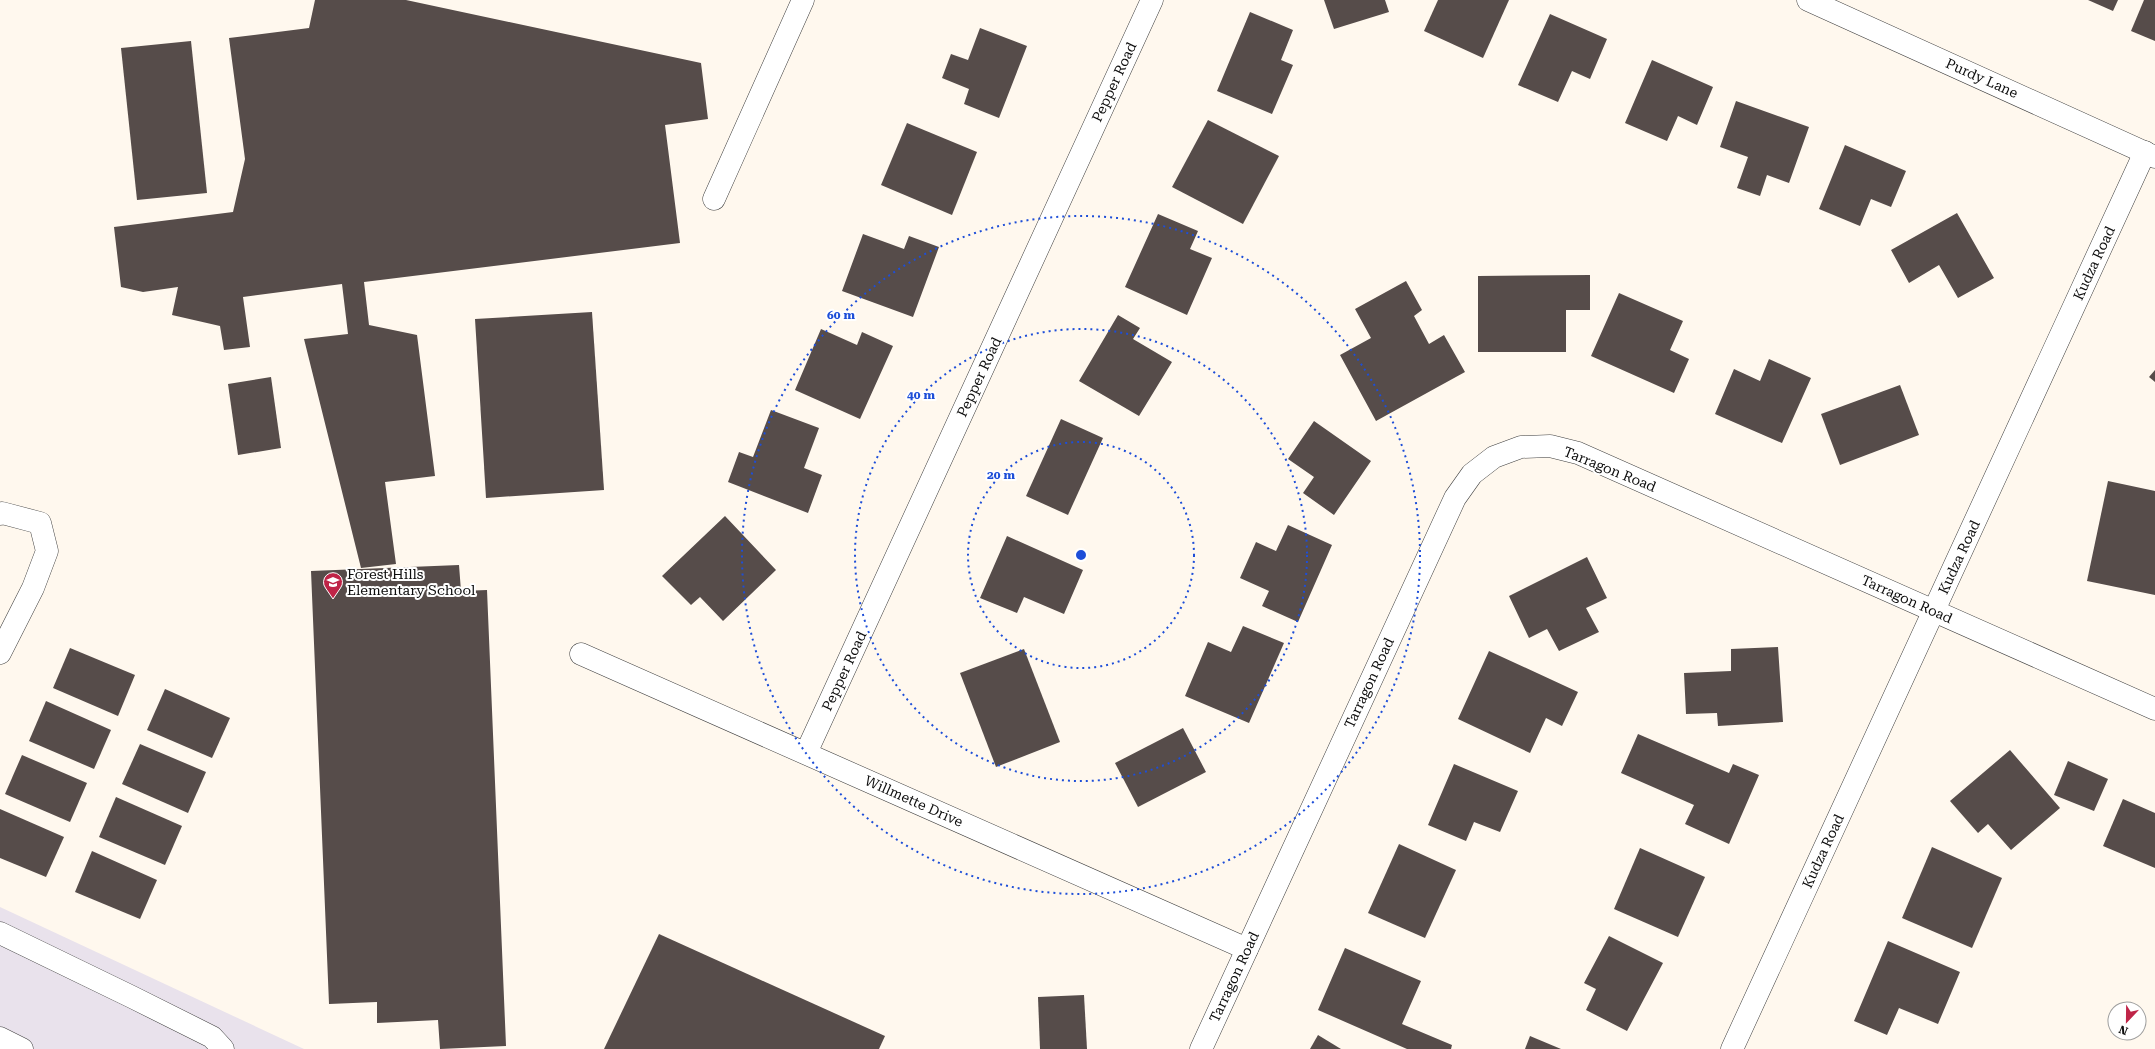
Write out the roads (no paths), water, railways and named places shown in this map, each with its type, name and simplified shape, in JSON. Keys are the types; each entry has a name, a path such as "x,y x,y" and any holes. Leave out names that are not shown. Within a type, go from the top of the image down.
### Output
{"street":[{"path":"714,199 804,0"},
{"name":"Pepper Road","path":"806,753 1152,0"},
{"name":"Purdy Lane","path":"1808,0 2150,154"},
{"name":"Kudza Road","path":"1732,1049 1934,611 2150,154"},
{"name":"Tarragon Road","path":"1201,1049 1455,498 1472,474 1494,457 1521,447 1550,446 1578,454 2155,709"},
{"path":"0,514 2,513 40,523 47,551 33,588 1,644"},
{"name":"Willmette Drive","path":"581,654 1247,949"},
{"path":"0,933 132,997 212,1038 223,1049"},
{"path":"0,1038 22,1049"}],"place":[{"name":"Forest Hills Elementary School","path":"333,599"}]}
